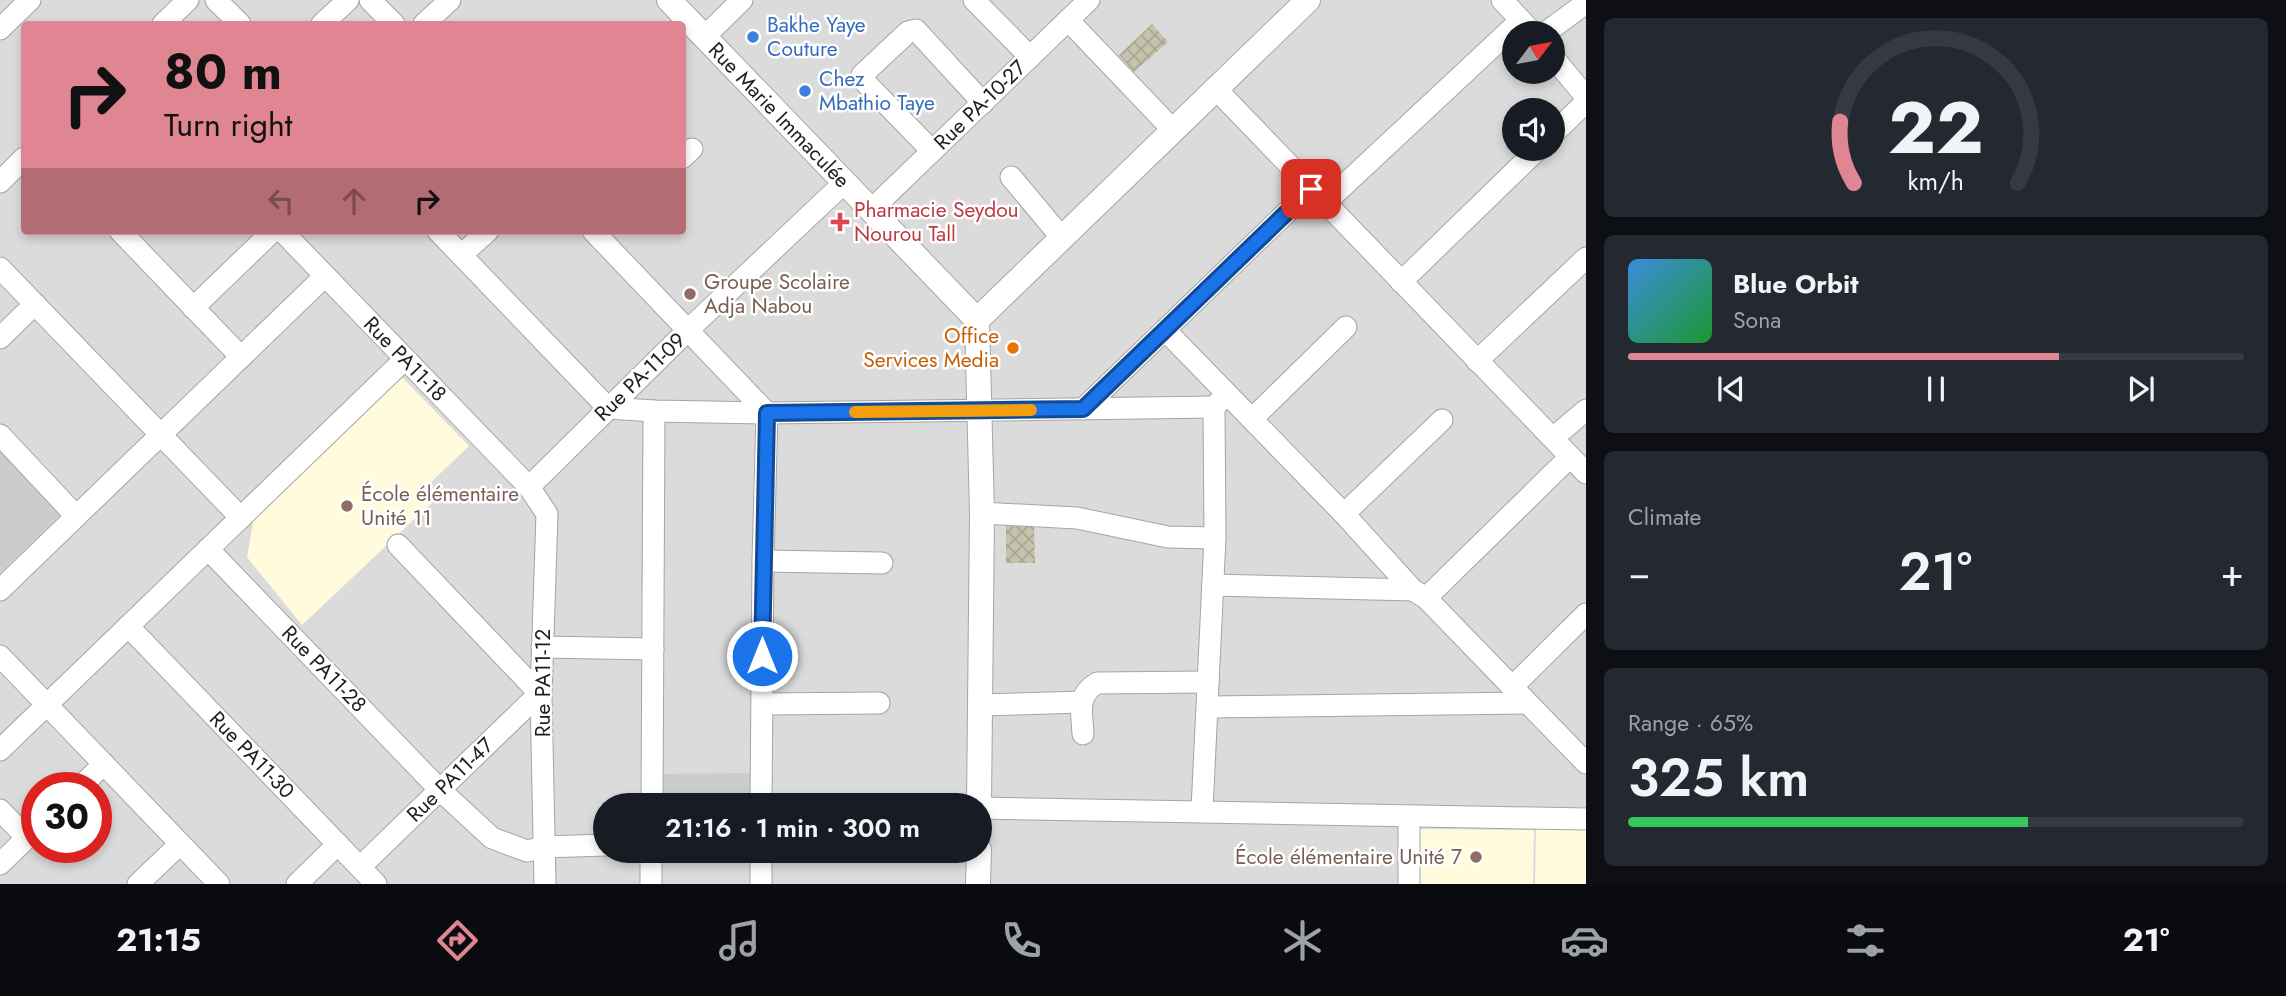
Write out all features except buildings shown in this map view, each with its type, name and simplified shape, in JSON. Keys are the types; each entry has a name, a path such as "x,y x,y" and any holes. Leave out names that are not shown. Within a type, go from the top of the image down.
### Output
{"street":[{"path":"0,29 30,0"},
{"path":"166,21 188,0"},
{"path":"216,0 237,21"},
{"path":"325,21 348,0"},
{"path":"370,0 391,21"},
{"path":"427,21 450,0"},
{"name":"Rue Marie Immaculée","path":"669,0 977,320"},
{"path":"704,37 742,0"},
{"path":"974,0 1030,57"},
{"name":"Rue PA-10-27","path":"871,210 1089,0"},
{"path":"979,793 982,513 977,320 1308,0"},
{"path":"1502,0 1521,21"},
{"path":"1561,21 1586,3"},
{"path":"1068,20 1174,130"},
{"path":"932,151 863,80 862,75 908,32 916,30 983,103"},
{"path":"1083,409 1165,330 1318,196 1502,47"},
{"path":"1565,72 1586,97"},
{"path":"1216,89 1586,473"},
{"path":"1565,122 1586,102"},
{"path":"0,182 21,161"},
{"path":"1401,282 1526,161"},
{"path":"1011,177 1062,238"},
{"name":"Rue PA-11-09","path":"528,487 845,182"},
{"path":"124,235 241,357"},
{"path":"194,307 269,235"},
{"name":"Rue PA11-18","path":"286,235 528,487"},
{"path":"442,235 608,408 767,413 979,411 1083,409 1221,400"},
{"path":"461,255 484,235"},
{"path":"602,235 688,331 767,413 761,793"},
{"path":"1477,361 1586,257"},
{"path":"0,268 240,518"},
{"path":"0,590 325,276"},
{"path":"0,338 35,304"},
{"path":"1252,419 1346,327"},
{"path":"1165,330 1221,400 1252,419 1586,763"},
{"path":"0,750 405,359"},
{"path":"1202,810 1221,400"},
{"path":"1553,438 1586,410"},
{"path":"652,793 654,411"},
{"path":"1344,514 1442,421"},
{"path":"0,435 76,516"},
{"path":"1213,585 1420,594 1570,457"},
{"name":"Rue PA11-12","path":"528,487 547,514 540,694 545,884"},
{"path":"982,513 1077,518 1168,537 1215,538"},
{"path":"398,545 540,694"},
{"name":"Rue PA11-28","path":"208,549 440,790 492,838 527,852 544,846 593,845"},
{"path":"763,561 881,563"},
{"path":"1512,687 1585,618"},
{"name":"Rue PA11-30","path":"128,626 376,884"},
{"path":"542,647 653,649"},
{"path":"0,656 219,884"},
{"path":"1083,734 1082,702 1086,690 1097,683 1208,682"},
{"name":"Rue PA11-47","path":"360,867 540,694"},
{"path":"979,705 1082,702"},
{"path":"762,704 879,703"},
{"path":"1208,707 1527,703"},
{"path":"96,772 104,764"},
{"path":"992,806 1409,817 1586,818"},
{"path":"0,810 21,825"},
{"path":"1409,817 1409,884"},
{"path":"0,864 21,844"},
{"path":"138,884 180,844"},
{"path":"297,884 338,844"},
{"path":"651,863 651,884"},
{"path":"761,863 761,884"},
{"path":"978,884 979,863"}],"shaded area":[{"path":"0,0 1586,0 1586,884 0,884"},
{"path":"1152,24 1168,42 1134,72 1119,55"},
{"name":"École élémentaire Unité 11","path":"400,375 469,446 429,484 440,495 302,625 247,557 254,517"},
{"path":"0,448 62,513 0,573"},
{"path":"1006,526 1034,526 1035,563 1006,563"},
{"path":"751,773 750,793 662,793 662,774"},
{"path":"1536,827 1586,827 1586,884 1535,884"},
{"name":"École élémentaire Unité 7","path":"1418,829 1534,830 1533,884 1418,884"}],"slow traffic":[{"path":"855,412 1031,410"}],"place":[{"name":"Bakhe Yaye Couture","path":"753,37"},
{"name":"Chez Mbathio Taye","path":"805,91"},
{"name":"Pharmacie Seydou Nourou Tall","path":"840,222"},
{"name":"Groupe Scolaire Adja Nabou","path":"690,294"},
{"name":"Office Services Media","path":"1013,348"},
{"name":"École élémentaire Unité 11","path":"347,506"},
{"name":"École élémentaire Unité 7","path":"1476,857"}],"route":[{"path":"762,656 767,413 1083,409 1311,189"}]}
